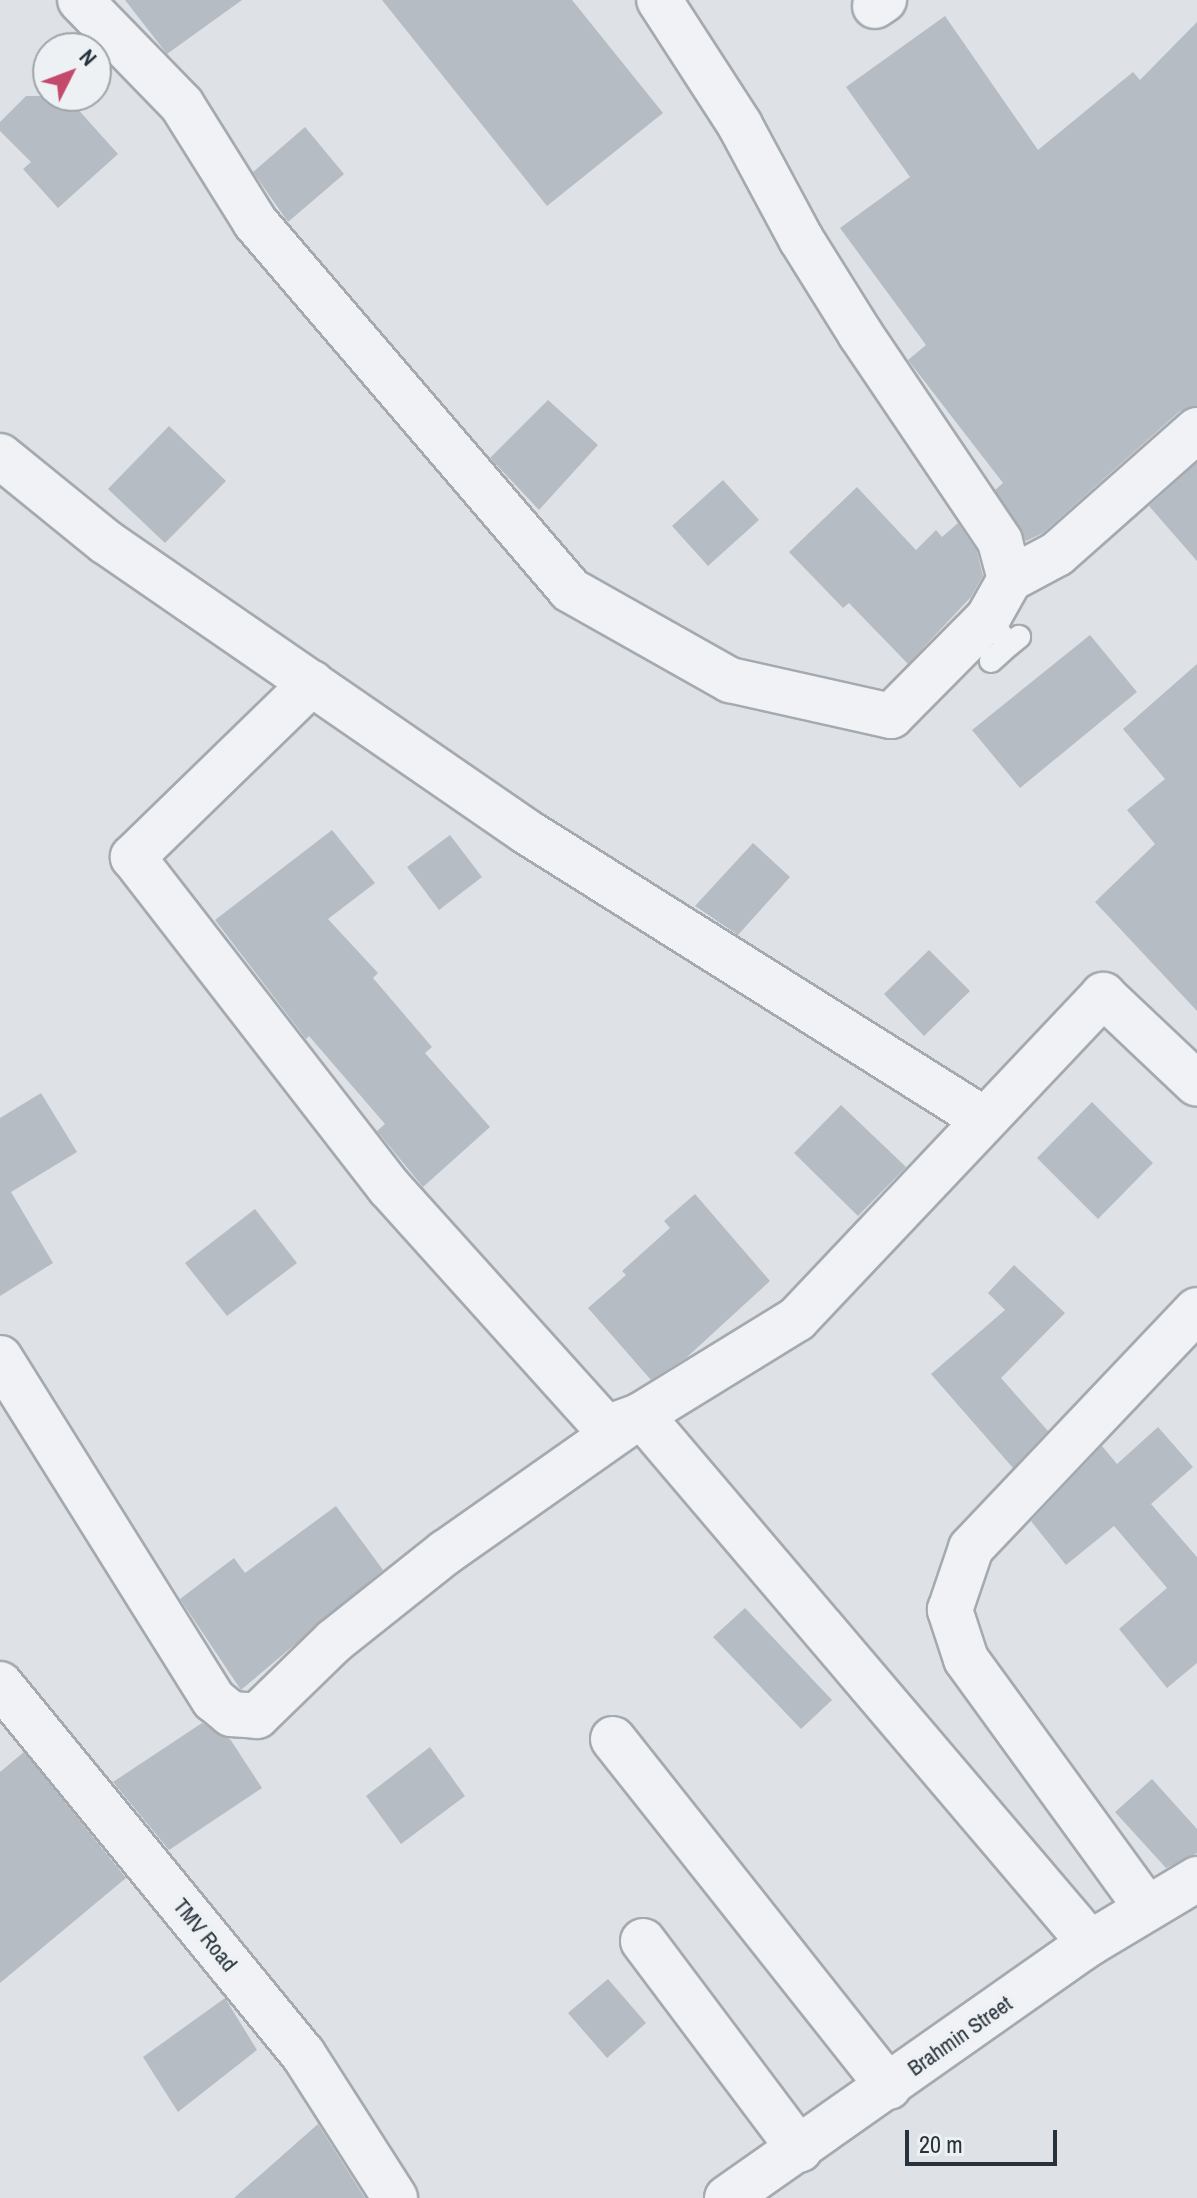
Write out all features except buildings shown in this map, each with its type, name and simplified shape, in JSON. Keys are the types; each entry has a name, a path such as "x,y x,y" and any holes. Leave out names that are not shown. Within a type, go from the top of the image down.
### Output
{"street":[{"path":"80,0 182,105 255,222 570,590 730,680 891,716 1005,633 1010,579 1000,541 853,323 740,125 659,0"},
{"path":"1010,579 1057,554 1197,430"},
{"path":"0,456 106,542 527,832 982,1118"},
{"path":"312,683 133,857 389,1187 595,1417 606,1428 641,1415"},
{"path":"6,1379 214,1700 231,1714 246,1718 257,1716 334,1641 446,1552 641,1415 797,1319 982,1118 1103,995 1197,1084"},
{"path":"1146,1907 966,1659 950,1610 971,1548 1197,1310"},
{"path":"641,1415 1090,1943"},
{"name":"TMV Road","path":"0,1684 303,2054 395,2198"},
{"path":"613,1739 889,2087"},
{"name":"Brahmin Street","path":"753,2191 800,2150 1090,1943 1197,1879"},
{"path":"643,1941 800,2150"}],"lane":[{"path":"991,661 1005,633"}]}
